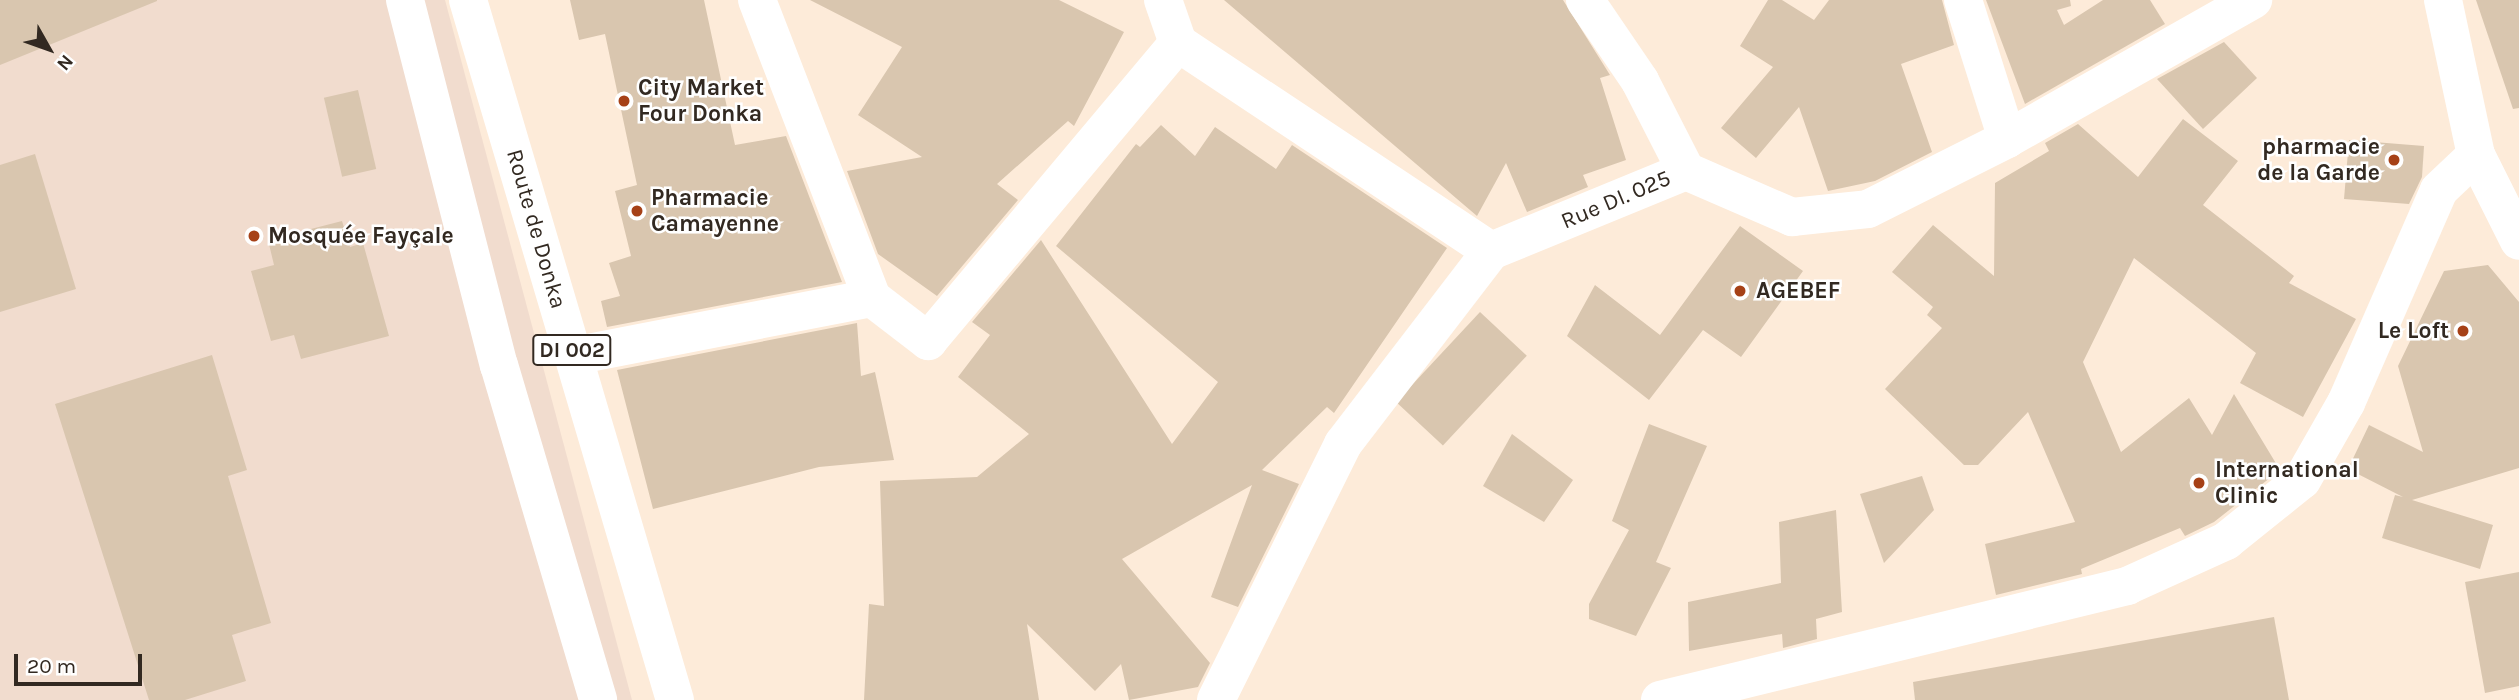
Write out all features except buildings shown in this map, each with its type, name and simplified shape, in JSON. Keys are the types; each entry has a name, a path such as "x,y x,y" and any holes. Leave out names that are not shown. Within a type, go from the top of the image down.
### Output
{"street":[{"name":"DI 002","path":"405,0 499,365 598,700"},
{"name":"Route de Donka","path":"468,0 675,700"},
{"path":"757,0 872,298 929,341 1178,43"},
{"path":"1163,0 1178,43 1491,251"},
{"path":"1586,0 1640,80 1686,170"},
{"path":"1963,0 2007,139"},
{"name":"Rue DI. 025","path":"1216,700 1343,444 1491,251 1686,170 1791,217 1868,209 2007,139 2253,0"},
{"path":"2443,0 2476,155 2519,241"},
{"path":"1660,700 2126,586 2226,541 2302,480 2346,403 2439,190 2476,155"},
{"path":"573,356 872,298"}],"shaded area":[{"name":"Mosquée Fayçale","path":"0,0 445,0 632,700 0,700"}],"place":[{"name":"City Market Four Donka","path":"624,101"},
{"name":"pharmacie de la Garde","path":"2394,160"},
{"name":"Pharmacie Camayenne","path":"637,211"},
{"name":"Mosquée Fayçale","path":"254,236"},
{"name":"AGEBEF","path":"1740,291"},
{"name":"Le Loft","path":"2463,331"},
{"name":"International Clinic","path":"2199,483"}]}
